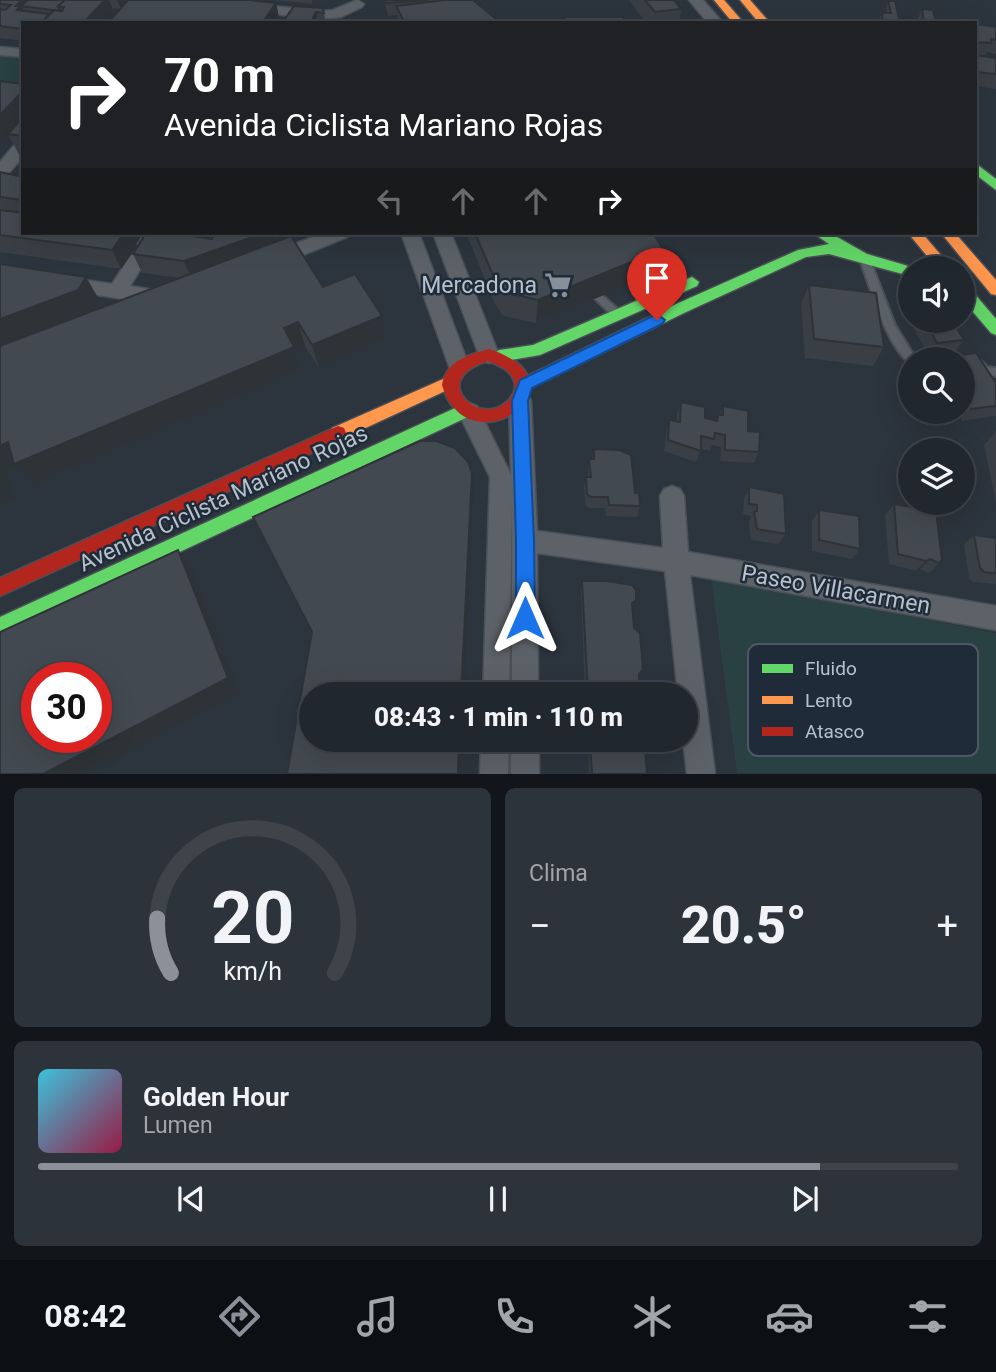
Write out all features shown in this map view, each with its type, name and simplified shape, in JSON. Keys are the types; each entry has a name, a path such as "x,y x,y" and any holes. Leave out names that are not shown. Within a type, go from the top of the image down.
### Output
{"main road":[{"path":"719,0 737,21"},
{"path":"745,0 763,21"},
{"path":"977,167 996,186"},
{"path":"823,235 866,260"},
{"path":"917,235 935,256"},
{"path":"950,235 967,256"},
{"path":"712,273 535,351 467,360 454,374 453,398 467,411 497,415 506,412 523,392 679,309 803,253 829,249 898,268"},
{"path":"975,266 996,290"},
{"path":"975,304 996,329"},
{"path":"494,356 518,367 523,392"},
{"name":"Avenida Ciclista Mariano Rojas","path":"0,587 454,374"},
{"name":"Avenida Ciclista Mariano Rojas","path":"0,627 467,411"}],"street":[{"path":"331,0 338,19"},
{"path":"696,0 714,21"},
{"path":"234,6 295,18 338,19 358,6"},
{"path":"0,51 21,53"},
{"path":"0,173 21,148"},
{"path":"977,165 996,170"},
{"path":"0,173 21,176"},
{"path":"117,292 153,235"},
{"path":"256,266 336,235"},
{"path":"411,235 454,374"},
{"path":"447,235 494,356"},
{"path":"39,281 176,297 131,314"},
{"path":"523,392 525,682"},
{"path":"467,411 500,477 496,682"},
{"path":"672,496 676,561 701,774"},
{"name":"Paseo Villacarmen","path":"525,540 676,561 996,618"},
{"path":"494,774 495,752"},
{"path":"525,752 525,774"}],"lane":[{"path":"866,260 902,347"},
{"path":"593,277 580,282 618,315"},
{"path":"975,363 984,371 996,372"},
{"path":"499,529 525,540"}],"green space":[{"path":"0,51 21,53 21,89 0,86"},
{"path":"711,578 996,633 996,773 737,773"}],"building":[{"path":"0,0 22,0 16,6 21,6 17,10 49,14 43,21 21,21 21,29 0,26 0,9 5,10 11,5 0,4"},
{"path":"28,0 65,0 58,6 60,11 21,6"},
{"path":"65,0 105,0 85,21 43,21 54,10 62,11 64,7 58,6"},
{"path":"128,0 250,0 276,3 263,21 110,21"},
{"path":"385,0 428,0 386,3"},
{"path":"444,0 473,0 499,21 404,21 396,6"},
{"path":"645,0 674,0 681,9 655,12"},
{"path":"888,1 895,1 900,21 883,21 882,13 891,13"},
{"path":"294,6 323,8 324,13 316,12 312,21 283,21"},
{"path":"922,9 933,10 936,21 924,21"},
{"path":"567,17 623,17 626,21 555,21"},
{"path":"977,24 996,27 996,40 991,39 991,43 977,42"},
{"path":"977,55 996,58 996,74 977,72"},
{"path":"0,81 21,84 21,93 0,115"},
{"path":"21,119 21,136 8,134"},
{"path":"0,172 21,177 21,200 0,197"},
{"path":"0,210 21,213 21,235 123,235 112,250 0,235"},
{"path":"145,235 185,235 212,239 214,235 258,235 184,261 133,254"},
{"name":"Mercadona","path":"476,235 654,235 663,249 538,300 504,292 495,280"},
{"path":"291,236 323,287 355,274 382,316 312,345 298,322 284,328 294,347 14,464 8,442 0,446 0,346"},
{"path":"0,264 86,277 78,290 0,319"},
{"path":"809,285 876,293 884,347 814,339"},
{"path":"931,333 960,333 964,340 937,343"},
{"path":"975,353 996,383 996,406 975,409"},
{"path":"681,402 705,407 705,418 717,421 718,415 723,415 723,406 748,411 748,431 760,432 759,452 725,450 725,435 715,433 714,439 701,436 701,451 668,440 669,420 680,422"},
{"path":"420,441 436,441 455,448 468,462 472,473 462,682 303,682 312,632 253,517"},
{"path":"594,449 619,450 631,455 635,493 639,493 640,506 609,505 608,497 591,497 587,494 586,477 591,477 589,459 594,459"},
{"path":"749,487 784,494 786,534 757,529 754,512 757,511 757,505 749,504"},
{"path":"894,504 898,505 898,515 936,515 942,560 939,563 898,554"},
{"path":"819,510 859,516 860,549 819,540"},
{"path":"974,535 996,538 996,573 984,572 980,568"},
{"path":"178,550 228,678 112,738 112,662 21,662 21,753 83,753 43,774 0,774 0,632"},
{"path":"582,581 632,585 636,590 636,600 632,603 634,628 640,633 643,669 639,674 639,682 587,682"},
{"path":"299,706 299,752 459,752 458,774 287,774"},
{"path":"591,752 645,752 647,774 592,774"}],"traffic: fast":[{"path":"977,169 996,186"},
{"path":"823,235 862,258 898,268"},
{"path":"525,384 679,309 803,253 829,249 859,257"},
{"path":"499,356 535,351 692,282"},
{"path":"975,304 996,329"},
{"path":"0,627 466,410"}],"traffic: slow":[{"path":"719,0 737,21"},
{"path":"745,0 763,21"},
{"path":"917,235 935,256"},
{"path":"950,235 996,290"},
{"path":"338,433 450,382"}],"traffic: jam":[{"path":"489,355 511,365 522,377 523,390 517,402 506,412 491,416 475,414 460,404 450,385 455,371 470,361 489,355"},
{"path":"0,587 338,433"}],"place":[{"name":"Mercadona","path":"558,285"}],"route":[{"path":"525,618 520,401 525,384 657,320"}]}
